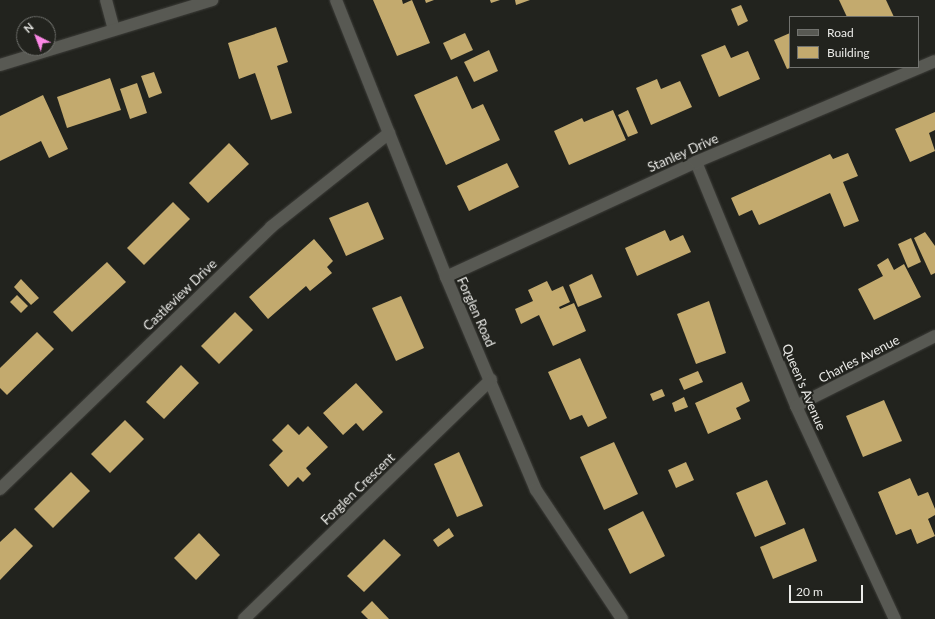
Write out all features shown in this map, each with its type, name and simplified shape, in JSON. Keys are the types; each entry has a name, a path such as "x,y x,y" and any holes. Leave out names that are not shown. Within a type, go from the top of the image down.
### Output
{"street":[{"path":"106,0 114,29"},
{"path":"0,65 212,0"},
{"name":"Forglen Road","path":"336,0 446,277 491,380 536,490 622,619"},
{"name":"Stanley Drive","path":"919,68 935,61"},
{"name":"Stanley Drive","path":"446,277 696,162 918,68"},
{"name":"Castleview Drive","path":"0,489 271,227 389,133"},
{"name":"Queen's Avenue","path":"696,162 796,406 895,619"},
{"name":"Charles Avenue","path":"796,406 935,336"},
{"name":"Forglen Crescent","path":"244,619 491,380"}],"building":[{"path":"373,0 402,0 403,4 412,0 430,43 397,56"},
{"path":"425,0 434,0 426,3"},
{"path":"490,0 500,0 491,3"},
{"path":"515,0 530,0 516,5"},
{"path":"839,0 886,0 894,16 847,16"},
{"path":"741,5 748,21 738,26 731,9"},
{"path":"276,27 288,62 277,66 292,113 271,120 255,73 239,79 228,43"},
{"path":"465,33 473,50 451,60 443,43"},
{"path":"789,33 790,68 787,69 774,40"},
{"path":"725,45 731,58 748,51 760,79 719,97 701,55"},
{"path":"489,50 498,71 474,82 464,62"},
{"path":"154,72 162,93 149,98 141,76"},
{"path":"457,76 472,109 483,104 500,140 446,165 414,95"},
{"path":"110,78 121,110 67,128 57,97"},
{"path":"657,79 661,89 680,81 692,107 651,125 636,88"},
{"path":"137,83 147,113 130,119 120,89"},
{"path":"43,95 68,149 49,158 41,141 0,161 0,116"},
{"path":"613,110 626,140 569,165 554,131 582,118 584,122"},
{"path":"628,110 638,133 628,137 618,115"},
{"path":"935,112 935,130 929,133 935,151 910,162 895,129"},
{"path":"229,143 249,164 208,203 189,183"},
{"path":"848,153 858,176 843,182 859,221 844,227 830,193 759,225 752,210 739,216 731,198 830,154 833,159"},
{"path":"507,163 519,187 469,211 457,186"},
{"path":"173,202 190,219 144,265 127,248"},
{"path":"368,202 384,239 346,256 329,218"},
{"path":"665,230 670,241 683,235 691,252 637,276 625,248"},
{"path":"925,232 935,246 935,273 931,275 914,238"},
{"path":"911,238 921,262 908,268 898,244"},
{"path":"314,239 333,261 327,267 332,273 310,291 306,286 268,319 249,297"},
{"path":"888,258 894,270 904,264 921,297 874,320 858,289 883,276 877,265"},
{"path":"107,262 126,282 72,332 53,312"},
{"path":"592,274 602,297 578,307 569,285"},
{"path":"21,279 39,298 31,305 14,287"},
{"path":"547,281 552,291 563,286 570,302 559,307 560,309 574,303 586,331 553,346 539,315 521,324 515,309 533,301 528,290"},
{"path":"17,295 28,306 21,313 10,302"},
{"path":"401,296 424,348 396,361 372,308"},
{"path":"709,301 726,353 696,364 677,314"},
{"path":"235,312 253,330 219,364 201,346"},
{"path":"37,332 54,349 7,395 0,388 0,368"},
{"path":"580,358 607,418 588,427 582,415 570,420 548,372"},
{"path":"181,365 199,383 164,419 146,402"},
{"path":"698,371 703,382 684,390 679,379"},
{"path":"742,382 750,401 736,408 741,419 708,434 695,403"},
{"path":"356,383 383,412 363,431 356,423 343,435 323,413"},
{"path":"662,389 665,396 653,401 650,394"},
{"path":"684,397 688,407 675,412 672,403"},
{"path":"884,400 902,441 863,457 846,416"},
{"path":"125,420 144,439 110,473 91,454"},
{"path":"288,424 299,435 308,426 328,447 306,468 311,474 303,482 298,477 288,487 269,465 283,451 272,440"},
{"path":"614,442 638,494 604,510 580,457"},
{"path":"459,452 483,506 457,517 434,464"},
{"path":"686,462 694,480 676,488 668,470"},
{"path":"71,472 90,491 53,528 34,509"},
{"path":"910,478 918,496 928,492 935,509 935,515 928,519 935,536 917,544 911,529 896,535 878,492"},
{"path":"767,480 786,524 755,537 736,493"},
{"path":"643,511 665,556 630,574 608,529"},
{"path":"15,528 33,546 0,580 0,542"},
{"path":"449,528 454,536 438,547 433,540"},
{"path":"804,528 817,561 773,579 760,547"},
{"path":"199,533 220,555 196,580 174,558"},
{"path":"384,539 401,555 364,592 347,576"},
{"path":"372,601 389,619 368,619 361,612"}]}
